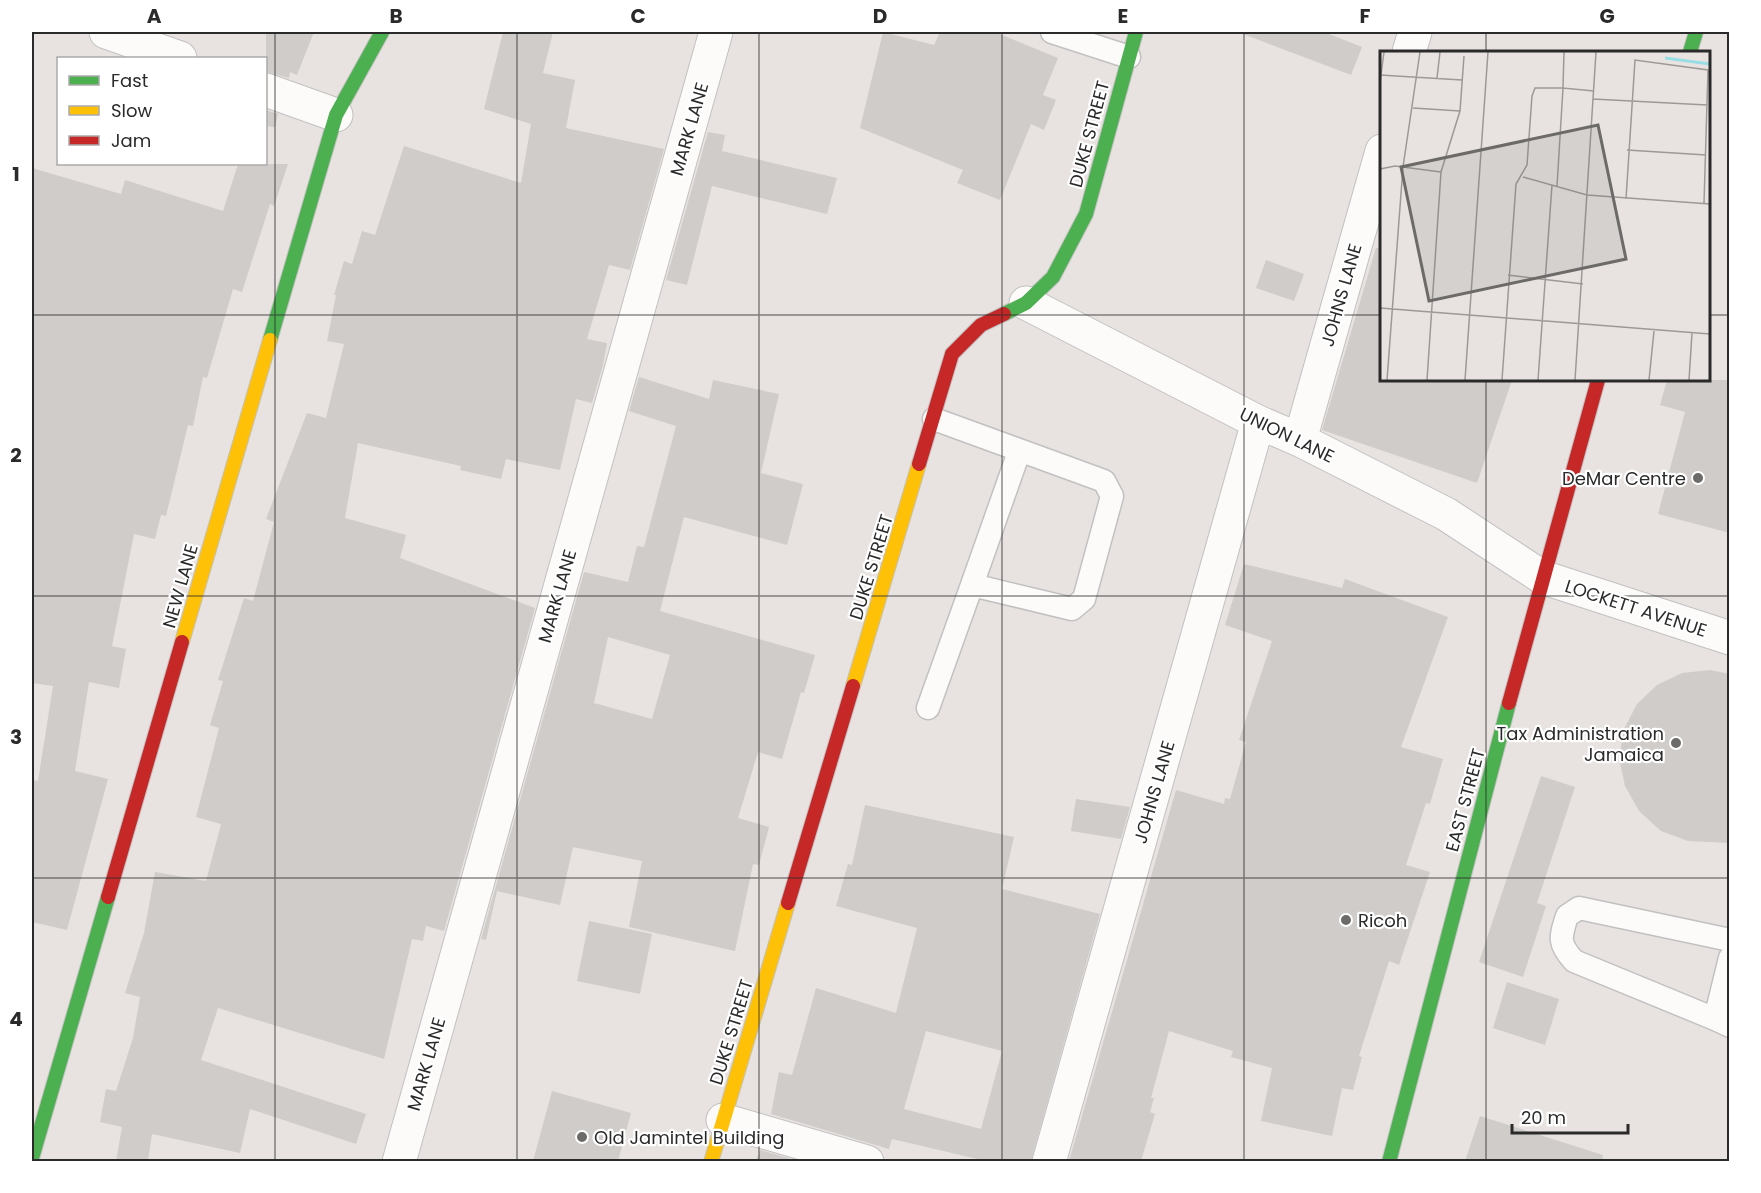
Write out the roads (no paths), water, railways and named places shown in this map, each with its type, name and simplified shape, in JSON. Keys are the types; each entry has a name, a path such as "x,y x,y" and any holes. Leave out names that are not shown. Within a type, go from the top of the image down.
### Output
{"main road":[{"name":"NEW LANE","path":"32,1158 336,116 382,32"},
{"name":"DUKE STREET","path":"711,1161 952,354 981,325 1026,303 1053,277 1086,214 1136,32"},
{"path":"1690,51 1695,32"},
{"name":"EAST STREET","path":"1389,1161 1542,578 1598,381"}],"street":[{"path":"106,32 177,57"},
{"name":"MARK LANE","path":"399,1161 716,32"},
{"path":"1409,51 1415,32"},
{"path":"267,90 336,116"},
{"name":"JOHNS LANE","path":"1300,440 1380,158"},
{"name":"UNION LANE","path":"1026,303 1258,422 1300,440 1446,514 1542,578"},
{"name":"JOHNS LANE","path":"1049,1161 1258,422"},
{"name":"LOCKETT AVENUE","path":"1542,578 1730,638"},
{"path":"723,1120 867,1161"}],"lane":[{"path":"1052,32 1129,57"},
{"path":"934,419 1019,452 1104,481 1112,496 1084,599 1071,609 972,585"},
{"path":"928,708 1019,452"},
{"path":"1730,940 1579,908 1567,916 1561,937 1563,948 1574,962 1722,1022 1730,958"}],"place":[{"name":"DeMar Centre","path":"1698,478"},
{"name":"Tax Administration Jamaica","path":"1676,743"},
{"name":"Ricoh","path":"1346,920"},
{"name":"Old Jamintel Building","path":"582,1137"}]}
